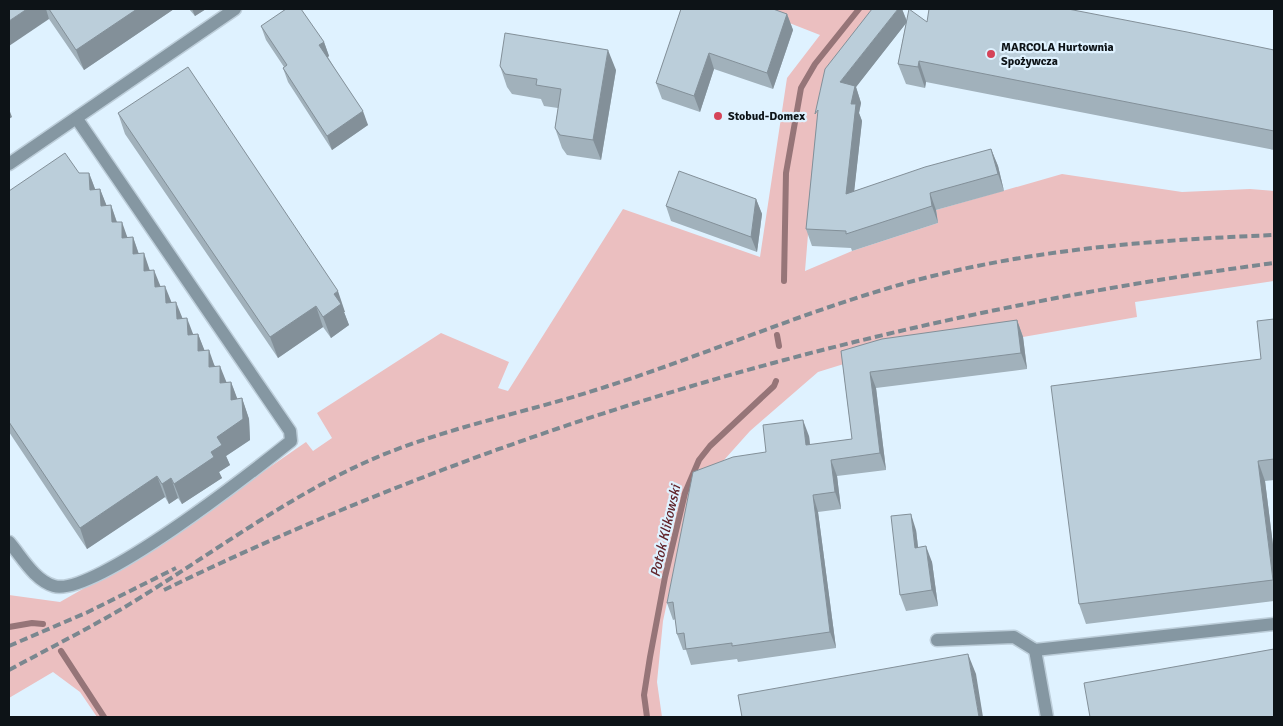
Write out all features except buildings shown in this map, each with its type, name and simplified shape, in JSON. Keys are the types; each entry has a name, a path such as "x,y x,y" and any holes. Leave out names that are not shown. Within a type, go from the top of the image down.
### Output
{"lane":[{"path":"9,164 78,119 235,9"},
{"path":"9,542 38,578 56,587 97,577 137,553 257,468 291,441 290,431 78,119"},
{"path":"937,640 1014,637 1035,650 1274,624"},
{"path":"1035,650 1047,717"}],"shaded area":[{"path":"754,9 883,9 820,89 805,271 852,251 938,223 936,210 1062,174 1182,192 1250,189 1274,191 1274,281 1135,302 1137,317 1023,337 889,350 818,372 750,431 699,488 684,524 663,621 657,682 662,717 97,717 80,692 53,672 9,698 9,595 60,602 144,554 306,442 313,451 332,438 317,413 441,333 509,362 498,388 508,391 623,209 760,257 787,78 820,35"}],"waterway":[{"name":"Potok Klikowski","path":"784,281 786,173 801,88 815,64 859,9"},
{"name":"Potok Klikowski","path":"777,335 779,346"},
{"name":"Potok Klikowski","path":"647,717 644,695 650,657 665,577 685,493 699,460 710,446 774,386 776,381"},
{"name":"Potok Klikowski","path":"9,627 32,623 43,624"},
{"name":"Potok Klikowski","path":"61,651 104,717"}],"railway":[{"path":"9,670 129,604 297,498 349,470 412,444 608,386 878,291 961,269 1050,253 1139,243 1274,235"},
{"path":"164,590 296,529 431,474 567,425 706,382 846,344 988,312 1130,285 1274,263"},
{"path":"9,646 88,612 176,568"}],"place":[{"name":"MARCOLA Hurtownia Spożywcza","path":"991,54"},
{"name":"Stobud-Domex","path":"718,116"}]}
